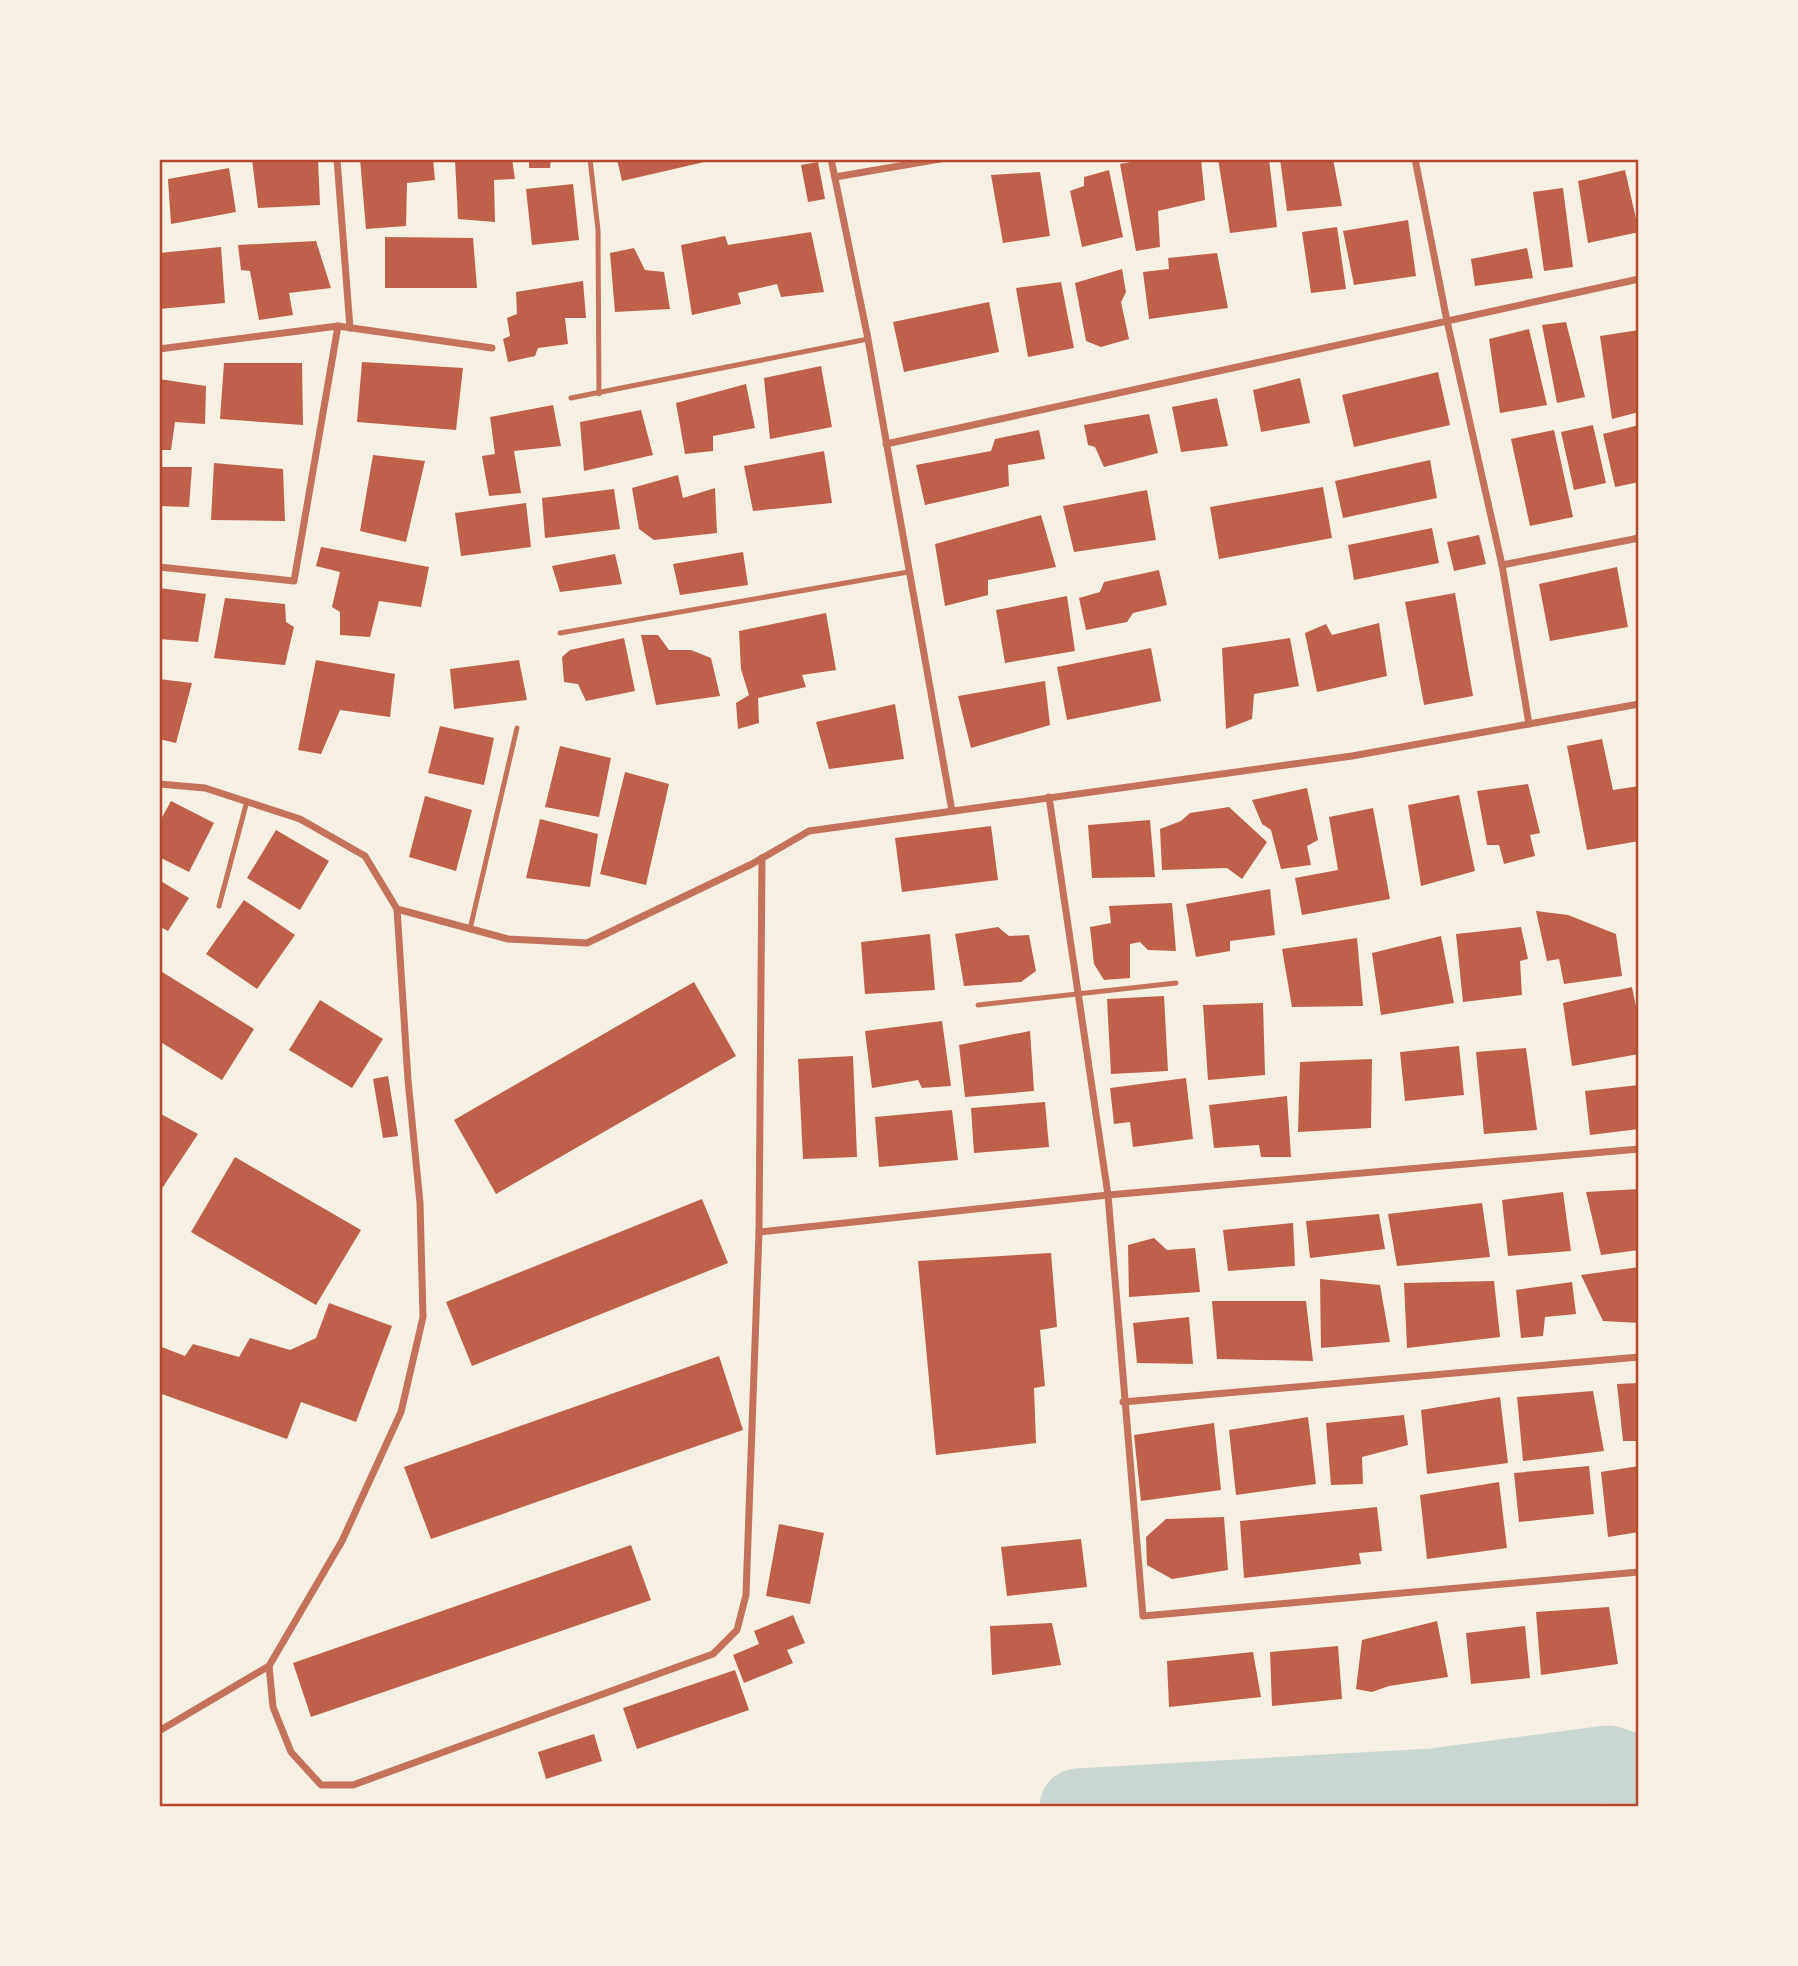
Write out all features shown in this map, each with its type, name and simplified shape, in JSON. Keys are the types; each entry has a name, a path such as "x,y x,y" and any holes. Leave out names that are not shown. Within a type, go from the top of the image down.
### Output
{"street":[{"path":"337,159 349,328"},
{"path":"831,159 868,340 952,811"},
{"path":"835,177 940,159"},
{"path":"1415,159 1447,321 1502,565 1529,724"},
{"path":"886,444 1639,279"},
{"path":"159,567 294,581 338,326"},
{"path":"159,349 338,326 492,348"},
{"path":"1502,565 1639,538"},
{"path":"397,909 508,939 587,943 762,858 809,831 1352,756 1639,704"},
{"path":"159,784 205,788 300,819 365,856 397,909 408,1080 420,1203 423,1317 401,1412 342,1541 269,1666 159,1731"},
{"path":"1049,797 1108,1195 1123,1402 1143,1616 1639,1572"},
{"path":"269,1666 273,1707 291,1752 321,1785 353,1785 713,1654 737,1630 746,1595 758,1232 762,858"},
{"path":"758,1232 1108,1195 1639,1149"},
{"path":"1123,1402 1639,1357"}],"lane":[{"path":"590,159 598,230 599,394"},
{"path":"571,398 868,340"},
{"path":"560,633 908,572"},
{"path":"470,929 517,728"},
{"path":"219,906 247,801"},
{"path":"978,1006 1176,983"}],"building":[{"path":"252,159 318,159 320,205 258,208"},
{"path":"360,159 433,159 435,180 407,183 406,226 366,229"},
{"path":"455,159 512,159 515,179 494,180 495,222 458,219"},
{"path":"529,159 551,159 550,168 529,168"},
{"path":"617,159 713,159 713,160 622,181"},
{"path":"1148,159 1201,159 1205,200 1158,211 1160,247 1136,251 1120,164"},
{"path":"1218,159 1269,159 1277,227 1230,233"},
{"path":"1280,159 1333,159 1342,206 1287,211"},
{"path":"818,162 825,199 808,202 801,165"},
{"path":"229,168 236,212 171,224 168,179"},
{"path":"1109,170 1123,237 1082,247 1070,191 1084,186 1084,177"},
{"path":"1625,170 1639,232 1588,243 1578,181"},
{"path":"1040,172 1050,236 1003,243 991,175"},
{"path":"573,184 579,240 532,245 526,189"},
{"path":"1563,188 1573,267 1544,271 1533,192"},
{"path":"1408,220 1416,276 1354,285 1343,231"},
{"path":"1337,227 1346,289 1311,293 1302,232"},
{"path":"811,232 824,292 781,297 777,284 738,293 741,304 692,315 681,245 725,236 728,245"},
{"path":"385,237 473,238 477,288 385,288"},
{"path":"316,241 331,288 289,293 293,315 259,320 250,271 241,270 238,245"},
{"path":"221,247 225,303 159,309 159,253"},
{"path":"634,248 645,270 664,272 670,309 615,312 610,253"},
{"path":"1527,248 1533,278 1475,286 1471,259"},
{"path":"1217,253 1228,308 1149,319 1143,272 1169,269 1168,258"},
{"path":"1122,269 1126,292 1121,302 1129,339 1101,347 1086,341 1075,283"},
{"path":"583,281 586,318 565,318 568,344 538,348 535,356 508,362 503,339 510,336 507,318 517,314 516,292"},
{"path":"1061,282 1074,348 1028,357 1016,288"},
{"path":"989,302 999,352 904,372 893,322"},
{"path":"1566,322 1585,397 1557,403 1542,325"},
{"path":"1529,329 1547,405 1500,413 1489,339"},
{"path":"1639,330 1639,412 1612,419 1600,336"},
{"path":"362,362 463,368 456,430 357,422"},
{"path":"224,363 302,363 303,425 220,419"},
{"path":"821,366 832,427 770,439 764,378"},
{"path":"1438,372 1450,425 1354,447 1342,395"},
{"path":"1300,378 1310,423 1261,432 1253,390"},
{"path":"159,379 206,386 205,424 175,422 171,450 159,450"},
{"path":"746,384 755,428 713,436 713,451 685,454 676,403"},
{"path":"1217,398 1228,446 1181,452 1172,407"},
{"path":"553,405 561,446 514,451 521,493 489,496 482,456 495,454 490,417"},
{"path":"641,410 653,455 584,471 580,422"},
{"path":"1149,414 1158,453 1104,467 1095,447 1088,445 1084,425"},
{"path":"1593,425 1606,483 1574,490 1561,432"},
{"path":"1639,425 1639,482 1615,487 1603,434"},
{"path":"1039,430 1045,459 1008,465 1009,486 925,505 916,465 991,451 995,439"},
{"path":"1554,430 1573,517 1530,526 1511,439"},
{"path":"824,451 832,503 753,511 744,466"},
{"path":"373,455 425,461 406,542 360,531"},
{"path":"1430,460 1437,498 1343,518 1335,481"},
{"path":"214,463 283,469 285,521 211,520"},
{"path":"159,467 192,467 189,507 159,506"},
{"path":"678,475 683,498 715,488 717,533 654,540 639,529 632,488"},
{"path":"1323,487 1332,538 1219,559 1210,507"},
{"path":"614,489 620,529 545,538 542,498"},
{"path":"1147,490 1156,540 1074,552 1063,506"},
{"path":"526,503 531,547 461,556 455,513"},
{"path":"1041,515 1056,567 988,580 988,595 945,606 935,544"},
{"path":"1432,528 1439,563 1354,580 1348,545"},
{"path":"1479,535 1486,564 1454,571 1447,542"},
{"path":"321,547 429,567 421,607 379,601 370,637 340,635 340,612 332,607 340,572 316,566"},
{"path":"743,552 748,585 680,595 673,564"},
{"path":"615,554 622,584 560,592 552,566"},
{"path":"1617,567 1628,627 1550,641 1539,584"},
{"path":"1159,570 1167,605 1133,613 1127,622 1086,630 1079,598 1100,592 1104,582"},
{"path":"159,588 206,594 198,642 159,639"},
{"path":"1455,593 1473,696 1424,705 1405,602"},
{"path":"1067,596 1075,651 1005,663 996,610"},
{"path":"225,598 285,604 286,622 294,627 285,665 214,658"},
{"path":"826,613 836,670 802,675 806,687 758,698 759,723 738,729 736,703 749,695 741,669 739,631"},
{"path":"1379,623 1387,676 1317,692 1305,633 1326,624 1332,635"},
{"path":"641,635 658,635 669,650 691,650 711,658 720,696 656,705"},
{"path":"624,638 635,691 586,701 578,684 564,682 562,657 570,650"},
{"path":"1290,638 1299,686 1254,694 1252,719 1226,729 1222,648"},
{"path":"1151,648 1161,701 1067,720 1057,667"},
{"path":"316,660 395,674 390,717 340,710 321,754 298,750"},
{"path":"519,660 527,700 454,709 450,669"},
{"path":"159,679 192,683 176,743 159,739"},
{"path":"1045,681 1050,725 971,748 958,696"},
{"path":"895,704 904,759 829,769 816,722"},
{"path":"440,726 494,738 484,785 428,773"},
{"path":"1602,739 1613,790 1639,786 1639,841 1587,850 1567,746"},
{"path":"560,746 611,758 599,817 545,807"},
{"path":"625,772 669,784 646,885 600,874"},
{"path":"1528,784 1540,833 1530,835 1535,856 1504,864 1499,845 1487,845 1477,791"},
{"path":"1307,788 1318,840 1307,846 1311,865 1281,869 1271,830 1262,824 1252,800"},
{"path":"1459,795 1475,871 1421,886 1408,805"},
{"path":"425,796 472,810 456,871 409,857"},
{"path":"171,801 214,823 189,872 159,857 159,823"},
{"path":"1229,807 1267,842 1242,879 1227,868 1162,870 1160,829 1181,821 1190,813"},
{"path":"1373,808 1390,899 1302,915 1295,878 1338,870 1329,817"},
{"path":"540,819 598,834 590,887 526,878"},
{"path":"1150,820 1155,877 1092,878 1088,825"},
{"path":"991,826 998,880 902,892 895,838"},
{"path":"276,830 329,861 300,910 247,878"},
{"path":"159,880 189,898 168,931 159,926"},
{"path":"1270,889 1275,935 1230,941 1230,951 1196,957 1186,904"},
{"path":"244,900 295,935 257,989 206,954"},
{"path":"1172,903 1176,951 1148,950 1140,942 1130,944 1130,978 1104,980 1094,964 1090,927 1111,923 1109,906"},
{"path":"1536,911 1568,915 1616,934 1622,976 1564,984 1559,959 1547,961"},
{"path":"998,927 1009,936 1029,935 1036,971 1021,982 964,986 955,934"},
{"path":"1521,927 1528,959 1520,961 1522,995 1463,1002 1456,934"},
{"path":"930,934 935,990 865,994 861,942"},
{"path":"1441,936 1454,1003 1381,1015 1372,953"},
{"path":"1357,938 1363,1006 1292,1007 1282,949"},
{"path":"159,970 254,1029 222,1080 159,1041"},
{"path":"694,982 736,1056 496,1194 454,1120"},
{"path":"1632,987 1639,1022 1639,1054 1572,1066 1563,1003"},
{"path":"1164,996 1168,1071 1111,1074 1107,999"},
{"path":"320,1000 383,1039 352,1088 289,1050"},
{"path":"1263,1003 1265,1075 1208,1080 1203,1005"},
{"path":"942,1021 951,1086 922,1088 918,1080 872,1088 865,1031"},
{"path":"1030,1031 1034,1091 965,1097 959,1045"},
{"path":"1459,1046 1464,1095 1405,1101 1400,1052"},
{"path":"1526,1048 1537,1130 1484,1134 1476,1052"},
{"path":"853,1056 857,1157 803,1159 798,1059"},
{"path":"1372,1059 1371,1128 1298,1132 1300,1062"},
{"path":"388,1076 398,1136 383,1138 373,1079"},
{"path":"1186,1078 1193,1139 1133,1147 1130,1122 1114,1124 1110,1088"},
{"path":"1639,1085 1639,1129 1590,1135 1585,1091"},
{"path":"1287,1096 1291,1157 1261,1157 1259,1145 1214,1148 1209,1105"},
{"path":"1045,1102 1049,1147 974,1153 971,1108"},
{"path":"952,1110 958,1160 879,1167 875,1117"},
{"path":"159,1113 198,1134 159,1193"},
{"path":"235,1157 361,1230 316,1305 191,1232"},
{"path":"1639,1189 1639,1250 1601,1255 1586,1192"},
{"path":"1563,1192 1571,1251 1508,1256 1502,1200"},
{"path":"702,1199 728,1263 472,1366 446,1302"},
{"path":"1482,1203 1490,1257 1397,1266 1388,1214"},
{"path":"1379,1214 1385,1249 1310,1258 1306,1221"},
{"path":"1293,1223 1295,1266 1228,1271 1223,1230"},
{"path":"1154,1238 1167,1250 1195,1248 1200,1292 1129,1297 1128,1245"},
{"path":"1051,1253 1057,1327 1040,1330 1045,1386 1034,1388 1036,1443 936,1455 918,1261"},
{"path":"1639,1267 1639,1323 1603,1321 1581,1275"},
{"path":"1320,1279 1380,1285 1390,1342 1321,1348"},
{"path":"1494,1281 1500,1337 1407,1348 1404,1283"},
{"path":"1572,1282 1576,1314 1545,1317 1543,1336 1521,1338 1516,1290"},
{"path":"1212,1301 1306,1301 1313,1361 1217,1359"},
{"path":"329,1303 392,1326 356,1422 301,1402 287,1439 159,1393 159,1346 185,1356 193,1344 239,1357 250,1338 290,1350 316,1338"},
{"path":"1189,1317 1193,1364 1137,1363 1133,1323"},
{"path":"719,1356 743,1430 431,1539 404,1467"},
{"path":"1639,1383 1639,1441 1623,1441 1617,1384"},
{"path":"1593,1391 1604,1451 1523,1461 1517,1397"},
{"path":"1500,1397 1508,1463 1427,1474 1421,1410"},
{"path":"1404,1415 1408,1445 1362,1457 1363,1484 1331,1485 1326,1423"},
{"path":"1308,1417 1316,1484 1236,1495 1229,1430"},
{"path":"1214,1423 1221,1490 1141,1501 1134,1435"},
{"path":"1589,1466 1594,1514 1519,1522 1514,1473"},
{"path":"1639,1466 1639,1532 1608,1537 1601,1472"},
{"path":"1499,1482 1507,1548 1427,1559 1420,1495"},
{"path":"1377,1507 1382,1551 1359,1553 1361,1564 1244,1578 1240,1521"},
{"path":"1224,1517 1228,1570 1172,1579 1147,1565 1146,1537 1166,1519"},
{"path":"779,1524 824,1533 810,1604 766,1596"},
{"path":"1081,1539 1087,1587 1007,1596 1001,1547"},
{"path":"631,1545 651,1600 311,1717 293,1663"},
{"path":"1609,1607 1618,1664 1541,1675 1536,1612"},
{"path":"793,1615 805,1643 787,1650 793,1663 744,1683 733,1655 759,1644 754,1631"},
{"path":"1437,1621 1448,1677 1389,1686 1372,1692 1356,1689 1362,1640"},
{"path":"1052,1623 1061,1665 992,1675 990,1626"},
{"path":"1525,1626 1530,1678 1471,1684 1466,1633"},
{"path":"1338,1646 1342,1699 1272,1706 1270,1652"},
{"path":"1253,1652 1261,1697 1169,1707 1167,1661"},
{"path":"735,1670 749,1710 637,1749 623,1708"},
{"path":"594,1734 602,1761 546,1779 538,1752"}],"waterway":[{"path":"1078,1807 1433,1787 1608,1764 1639,1774"}]}
